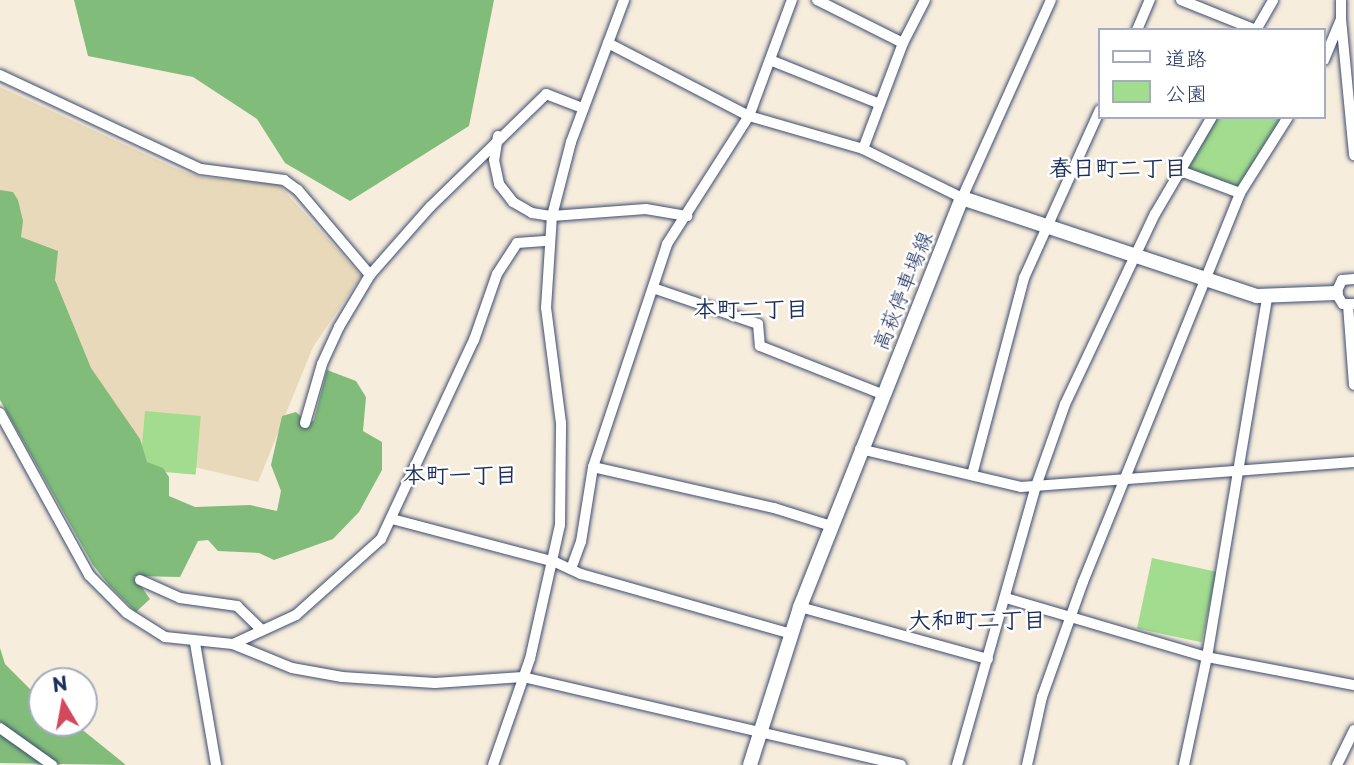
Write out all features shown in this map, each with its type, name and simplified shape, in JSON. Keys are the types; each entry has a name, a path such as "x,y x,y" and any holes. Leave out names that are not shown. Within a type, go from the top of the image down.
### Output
{"main road":[{"path":"962,198 1207,280 1267,297 1335,293"},
{"name":"高萩停車場線","path":"750,765 800,607 860,449 962,198"}],"street":[{"path":"493,765 523,677 555,562 563,457 546,308 548,241 552,216 583,108 624,0"},
{"path":"571,569 582,542 593,467 667,244 749,116 792,0"},
{"path":"817,0 903,43"},
{"path":"863,149 903,43 925,0"},
{"path":"608,43 749,116 863,149 962,198 1051,0"},
{"path":"1138,28 1150,0"},
{"path":"1181,0 1251,28"},
{"path":"1257,28 1273,0"},
{"path":"1341,0 1354,155"},
{"path":"1326,56 1341,19"},
{"path":"1326,58 1345,65"},
{"path":"769,61 880,104"},
{"path":"0,75 189,164 284,180 298,190 370,275"},
{"path":"305,423 322,364 370,275 498,136 545,94 583,108"},
{"path":"972,475 1018,295 1098,114"},
{"path":"957,765 1036,486 1079,370 1134,254 1178,170 1211,119"},
{"path":"1027,765 1042,696 1070,618 1240,193 1287,119"},
{"path":"498,136 494,160 499,184 513,202 531,213 552,216 626,209 687,216"},
{"path":"1178,170 1240,193"},
{"path":"233,644 296,615 371,551 392,519 474,340 502,264 517,243 548,241"},
{"path":"1354,279 1342,280 1335,293 1351,305 1354,385"},
{"path":"653,288 758,324 760,346 882,394"},
{"path":"1184,765 1207,657 1267,297"},
{"path":"0,413 75,554 107,597 164,637 195,643 233,644 292,668 342,677 435,683 523,677 901,765"},
{"path":"860,449 1021,487 1354,462"},
{"path":"593,467 774,508 831,526"},
{"path":"392,519 555,562 791,634"},
{"path":"140,580 180,598 237,607 262,629"},
{"path":"1006,598 1207,657 1354,685"},
{"path":"800,607 988,659"},
{"path":"195,643 216,765"},
{"path":"0,728 52,765"},
{"path":"1337,765 1350,750 1354,730"}],"shaded area":[{"path":"0,87 177,169 200,177 278,184 361,276 313,347 258,482 126,451 61,329 53,259 12,231 0,210"}],"green space":[{"path":"74,0 494,0 469,126 350,201 285,163 257,119 193,77 88,56"},
{"path":"1211,119 1287,119 1240,193 1178,170"},
{"path":"0,190 13,192 18,200 23,221 21,237 58,251 55,280 91,368 140,439 147,462 163,468 169,477 169,496 195,507 250,505 277,511 281,491 271,465 282,416 296,412 309,424 314,420 327,370 356,381 366,397 363,431 382,442 382,470 359,512 333,539 274,560 259,553 218,551 208,540 198,541 180,577 134,576 150,599 136,612 109,585 93,565 0,400"},
{"path":"145,411 201,416 196,475 140,470"},
{"path":"1152,558 1217,572 1202,642 1137,628"},
{"path":"0,648 5,664 28,687 28,737 91,737 126,765 0,763"}],"district":[{"name":"春日町二丁目","path":"1118,167"},
{"name":"本町二丁目","path":"751,308"},
{"name":"本町一丁目","path":"460,474"},
{"name":"大和町二丁目","path":"977,619"}]}
